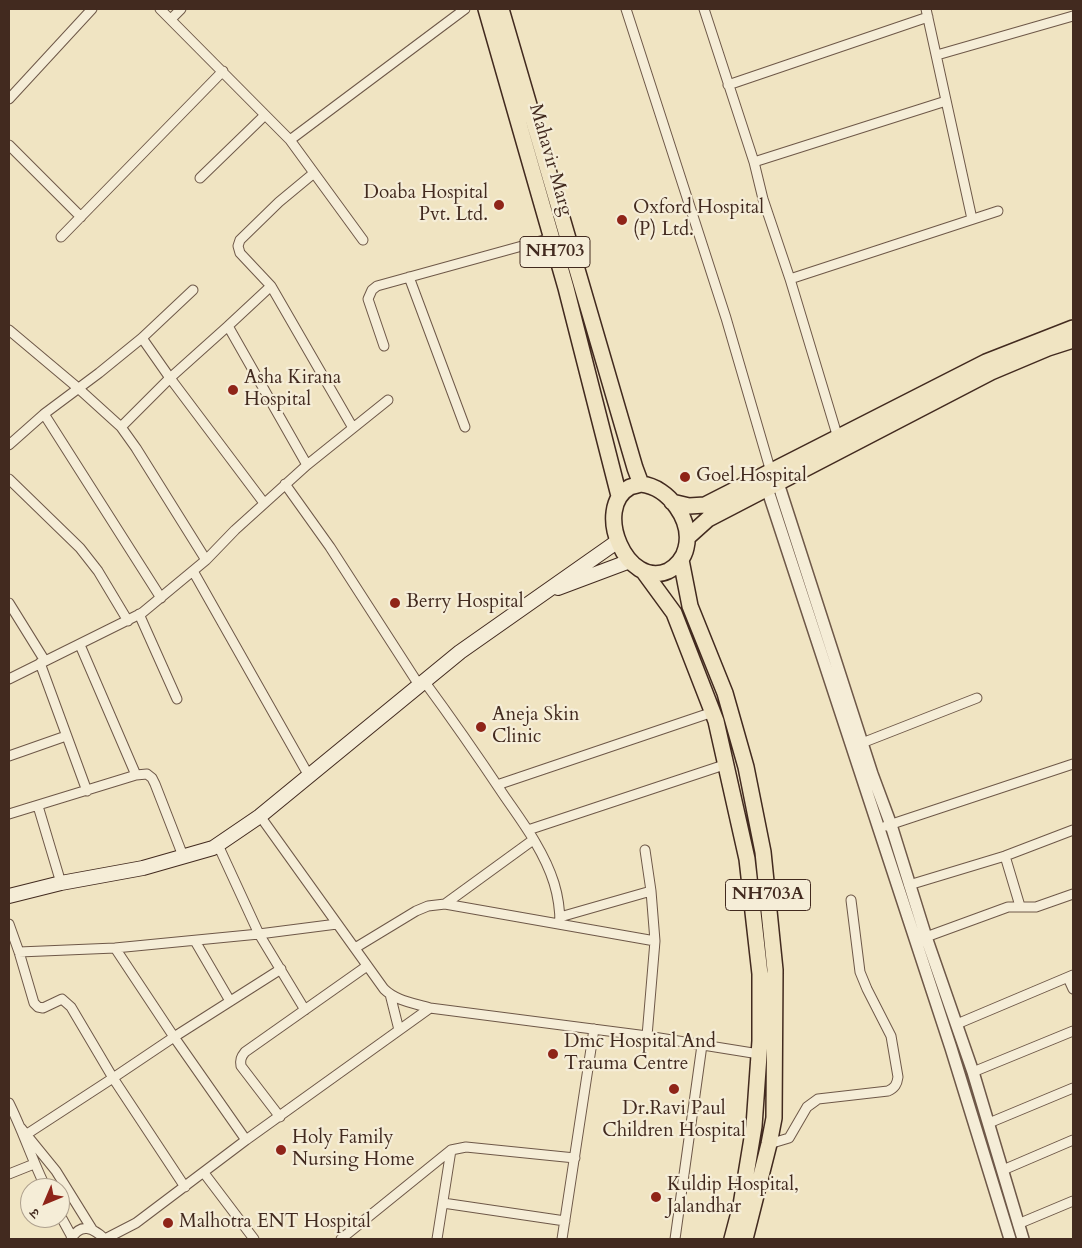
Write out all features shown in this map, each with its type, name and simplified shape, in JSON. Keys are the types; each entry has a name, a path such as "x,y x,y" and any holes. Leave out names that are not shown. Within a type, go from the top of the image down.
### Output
{"highway":[{"name":"Mahavir Marg","path":"486,9 551,238 619,496"},
{"name":"Mahavir Marg","path":"501,9 634,468 641,484"},
{"path":"672,502 689,506 705,505 772,481 991,372 1006,360 1073,328"},
{"path":"688,537 708,519 772,481 838,438 986,362 1006,360 1073,340"},
{"path":"619,496 630,487 641,484 651,485 663,492 672,502 681,514 686,526 688,537 686,549 681,560 672,569 663,573 653,575 644,572"},
{"name":"NH703","path":"619,496 614,516 615,533 630,561 644,572"},
{"name":"NH703A","path":"681,560 690,606 724,694 746,767 763,852 775,970 774,1118 744,1239"},
{"name":"NH703A","path":"644,572 674,613 713,712 727,764 748,859 760,974 759,1054 754,1126 741,1205 732,1239"}],"main road":[{"path":"9,896 61,883 143,868 213,848 260,816 460,652 618,541"},
{"path":"538,596 630,561"}],"street":[{"path":"9,99 92,9"},
{"path":"160,9 290,140 363,240"},
{"path":"171,19 182,9"},
{"path":"290,140 465,9"},
{"path":"626,9 726,318 772,481 878,828 951,1048 1010,1239"},
{"path":"704,9 754,162 763,199 790,279 838,438"},
{"path":"728,85 927,13 972,219"},
{"path":"936,55 1073,16"},
{"path":"61,237 223,71"},
{"path":"754,162 946,100"},
{"path":"200,178 265,115"},
{"path":"9,145 81,217"},
{"path":"314,173 278,202 240,240 238,246 240,253 271,286 353,428"},
{"path":"790,279 998,211"},
{"path":"384,346 368,299 369,294 376,286 551,238"},
{"path":"409,277 465,427"},
{"path":"121,427 170,378 271,286"},
{"path":"9,445 44,414 142,338 192,290"},
{"path":"228,326 307,465"},
{"path":"9,330 121,427 206,560"},
{"path":"142,338 264,503"},
{"path":"9,678 80,645 140,614 206,560 264,503 307,465 388,400"},
{"path":"44,414 161,598"},
{"path":"9,479 80,548 98,571 128,621"},
{"path":"772,481 973,1072 1023,1239"},
{"path":"285,484 422,683 528,830 543,856 554,882 560,921"},
{"path":"193,571 309,776"},
{"path":"9,603 43,662 66,736 87,790"},
{"path":"140,614 177,698"},
{"path":"80,645 136,775"},
{"path":"862,743 977,698"},
{"path":"497,785 713,712"},
{"path":"9,756 66,736"},
{"path":"528,830 727,764"},
{"path":"878,828 1073,764"},
{"path":"9,814 136,775 147,774 152,778 183,856"},
{"path":"38,806 61,883"},
{"path":"260,816 367,966 390,994 401,1000 430,1008 647,1036 759,1054"},
{"path":"909,885 1005,856 1073,830"},
{"path":"446,904 533,840"},
{"path":"218,845 258,934 305,1010"},
{"path":"645,850 655,941 647,1036"},
{"path":"1005,856 1020,906"},
{"path":"560,921 651,891"},
{"path":"926,937 1008,907 1036,907 1073,894"},
{"path":"769,1144 788,1138 807,1107 818,1099 888,1091 894,1088 897,1083 898,1077 891,1036 860,972 851,900"},
{"path":"354,948 416,911 428,906 446,904 560,921 655,941"},
{"path":"9,924 36,1006 43,1008 60,999 67,1003 185,1187"},
{"path":"19,952 115,948 195,941 337,924"},
{"path":"195,941 230,1001"},
{"path":"115,948 246,1140"},
{"path":"280,1117 241,1066 240,1061 244,1052 367,966"},
{"path":"24,1131 114,1078 174,1037 281,970"},
{"path":"957,1024 1071,977 1073,989"},
{"path":"390,994 399,1030"},
{"path":"9,1103 24,1131 56,1171 92,1229 105,1239 136,1223 246,1140 430,1008"},
{"path":"562,1239 594,1029"},
{"path":"973,1072 1073,1031"},
{"path":"675,1239 702,1045"},
{"path":"989,1123 1073,1088"},
{"path":"24,1131 34,1164 41,1178"},
{"path":"1003,1170 1073,1140"},
{"path":"341,1239 451,1150 466,1147 575,1158"},
{"path":"437,1239 451,1150"},
{"path":"9,1174 34,1164"},
{"path":"204,1173 254,1239"},
{"path":"1018,1224 1073,1201"},
{"path":"443,1203 565,1222"},
{"path":"71,1238 79,1231 92,1229"}],"place":[{"name":"Doaba Hospital Pvt. Ltd.","path":"499,205"},
{"name":"Oxford Hospital (P) Ltd.","path":"622,220"},
{"name":"Asha Kirana Hospital","path":"233,390"},
{"name":"Goel Hospital","path":"685,477"},
{"name":"Berry Hospital","path":"395,603"},
{"name":"Aneja Skin Clinic","path":"481,727"},
{"name":"Dmc Hospital And Trauma Centre","path":"553,1054"},
{"name":"Dr.Ravi Paul Children Hospital","path":"674,1089"},
{"name":"Holy Family Nursing Home","path":"281,1150"},
{"name":"Kuldip Hospital, Jalandhar","path":"656,1197"},
{"name":"Malhotra ENT Hospital","path":"168,1223"}]}
